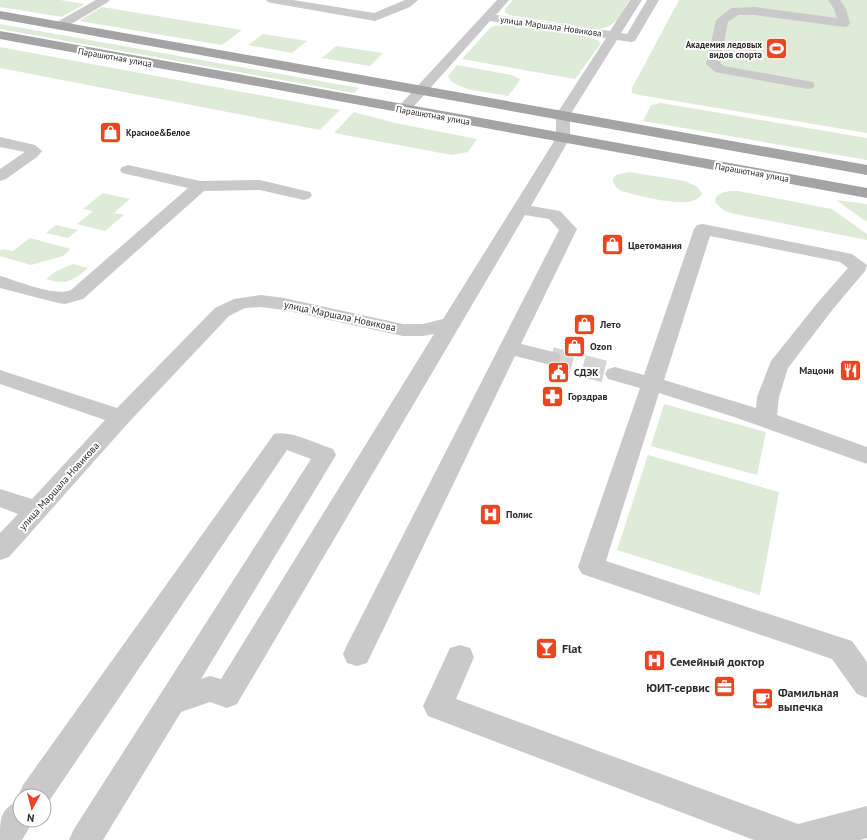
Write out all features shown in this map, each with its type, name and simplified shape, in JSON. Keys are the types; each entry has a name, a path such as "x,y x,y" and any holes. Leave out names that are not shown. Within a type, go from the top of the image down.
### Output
{"main road":[{"path":"0,15 421,89 867,170"},
{"name":"Парашютная улица","path":"0,35 403,110 867,193"}],"street":[{"path":"59,26 104,0"},
{"path":"272,0 375,16 406,5 412,0"},
{"name":"улица Маршала Новикова","path":"403,110 503,0"},
{"name":"улица Маршала Новикова","path":"563,115 636,0"},
{"path":"614,35 631,38 654,0"},
{"path":"808,85 720,69 713,64 722,20 735,11 755,11 844,23 840,9 834,0"},
{"name":"улица Маршала Новикова","path":"487,17 614,35"},
{"path":"172,702 210,689 227,695 563,138 563,115"},
{"path":"0,142 30,148 34,151 32,154 0,176"},
{"path":"128,170 200,186 260,185 304,195"},
{"path":"0,282 55,297 64,298 75,296 200,186"},
{"path":"357,654 568,229 554,215 520,209"},
{"path":"766,419 768,397 778,366 858,267 846,258 703,229 591,567 842,650 867,685"},
{"name":"улица Маршала Новикова","path":"0,550 122,417 222,312 241,303 261,301 284,304 403,330 423,330 451,324"},
{"path":"509,348 551,358"},
{"path":"615,374 652,383 766,419 867,456"},
{"path":"1,379 122,417"},
{"path":"40,788 282,440 325,455 85,840"},
{"path":"0,498 36,510"},
{"path":"460,657 438,706 799,840 867,822"},
{"path":"3,840 12,827"}],"green space":[{"path":"0,0 60,0 85,4 62,17 0,7"},
{"path":"513,0 629,0 620,16 613,24 596,29 509,15 505,12 505,9"},
{"name":"Академия ледовых видов спорта","path":"679,0 867,0 867,133 632,93 632,88"},
{"path":"102,7 242,30 222,45 79,21"},
{"path":"0,24 359,88 354,93 0,29"},
{"path":"502,24 585,36 599,41 600,45 575,79 462,59 491,27"},
{"path":"263,34 307,41 292,53 248,45"},
{"path":"336,46 383,53 370,66 322,58"},
{"path":"0,47 340,110 320,130 0,68"},
{"path":"457,65 511,75 520,79 508,96 465,88 451,81 448,76"},
{"path":"661,103 867,138 867,160 643,121 651,105"},
{"path":"354,112 395,123 477,139 468,152 452,155 334,133"},
{"path":"629,172 685,181 698,187 702,194 697,199 688,202 677,202 664,201 621,191 615,186 613,179 616,175"},
{"path":"730,191 738,191 832,209 867,234 867,240 730,213 723,210 715,202 715,199 718,195"},
{"path":"103,193 130,199 114,213 124,215 105,231 77,224 93,211 83,209"},
{"path":"836,200 867,204 867,222"},
{"path":"56,225 78,230 68,238 46,233"},
{"path":"30,238 71,249 63,256 31,265 0,256 0,251 3,249 13,251"},
{"path":"73,264 88,268 78,276 68,281 59,282 46,279 56,271"},
{"path":"664,404 766,432 757,475 651,446"},
{"path":"648,455 779,492 760,595 617,550"}],"tunnel":[{"path":"551,358 615,374"}],"place":[{"name":"Академия ледовых видов спорта","path":"777,49"},
{"name":"Красное&Белое","path":"110,132"},
{"name":"Цветомания","path":"612,245"},
{"name":"Лето","path":"585,324"},
{"name":"Ozon","path":"574,346"},
{"name":"Мацони","path":"850,370"},
{"name":"СДЭК","path":"559,372"},
{"name":"Горздрав","path":"552,396"},
{"name":"Полис","path":"490,514"},
{"name":"Flat","path":"546,648"},
{"name":"Семейный доктор","path":"655,661"},
{"name":"ЮИТ-сервис","path":"725,687"},
{"name":"Фамильная выпечка","path":"762,699"}]}
